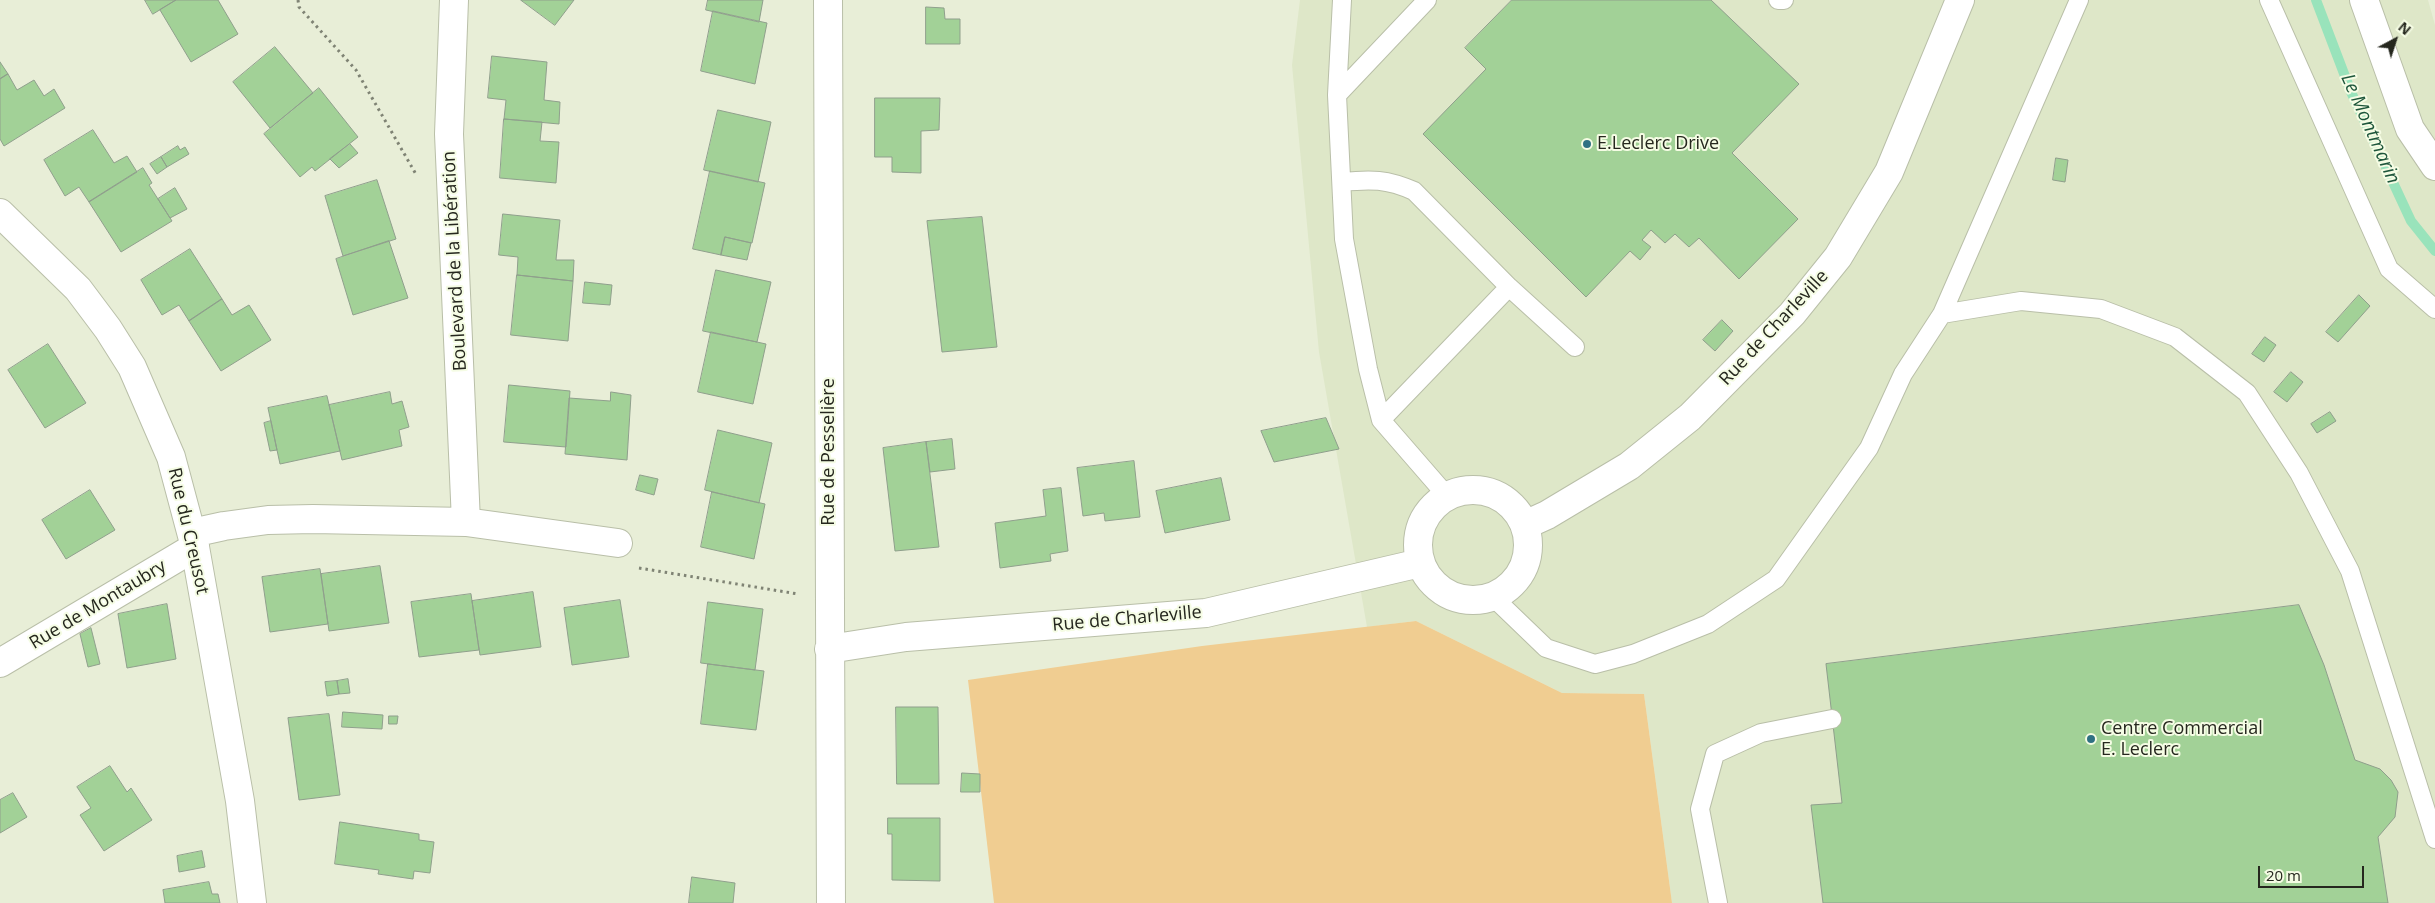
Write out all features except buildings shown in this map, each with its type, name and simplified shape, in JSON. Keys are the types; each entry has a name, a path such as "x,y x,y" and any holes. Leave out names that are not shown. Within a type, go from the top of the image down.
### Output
{"street":[{"name":"Boulevard de la Libération","path":"454,0 449,134 466,522"},
{"name":"Rue de Pesselière","path":"828,0 831,903"},
{"name":"Rue de Charleville","path":"1525,525 1548,515 1629,466 1690,417 1792,314 1838,257 1889,172 1960,0"},
{"path":"2364,0 2410,129 2435,166"},
{"name":"Rue du Creusot","path":"0,214 78,290 108,329 132,368 171,457 194,540 240,800 252,903"},
{"path":"1472,489 1488,491 1504,498 1516,510 1525,525 1528,542 1527,559 1520,575 1508,588 1493,597 1475,600 1458,598 1442,591 1429,579 1420,563 1417,545 1420,528 1428,511 1447,496 1472,489"},
{"path":"194,540 224,526 268,520 313,519 466,522 618,543"},
{"name":"Rue de Montaubry","path":"0,663 194,540"},
{"name":"Rue de Charleville","path":"829,649 906,637 1206,613 1420,563"}],"lane":[{"path":"1342,0 1338,94 1344,239 1368,369 1381,420 1447,496"},
{"path":"1338,94 1427,0"},
{"path":"1778,0 1784,0"},
{"path":"1493,597 1546,648 1595,664 1634,654 1708,624 1776,579 1869,448 1903,374 1942,314 2078,0"},
{"path":"2269,0 2389,269 2435,309"},
{"path":"1342,182 1372,178 1396,182 1414,190 1508,286 1575,347"},
{"path":"1381,420 1508,286"},
{"path":"1942,314 2021,301 2101,310 2175,337 2247,392 2299,473 2350,572 2435,839"},
{"path":"1718,903 1700,809 1715,754 1761,733 1832,719"}],"path":[{"path":"298,0 298,6 356,70 419,179"},
{"path":"618,543 638,568 829,599"}],"shaded area":[{"path":"1300,0 2428,0 2435,25 2435,903 1672,903 1644,694 1562,693 1416,621 1367,627 1319,352 1292,65"},
{"path":"1416,621 1562,693 1644,694 1672,903 994,903 968,680 1202,646"}],"waterway":[{"name":"Le Montmarin","path":"2316,0 2351,92 2411,221 2435,251"}],"place":[{"name":"E.Leclerc Drive","path":"1587,144"},
{"name":"Centre Commercial E. Leclerc","path":"2091,739"}]}
